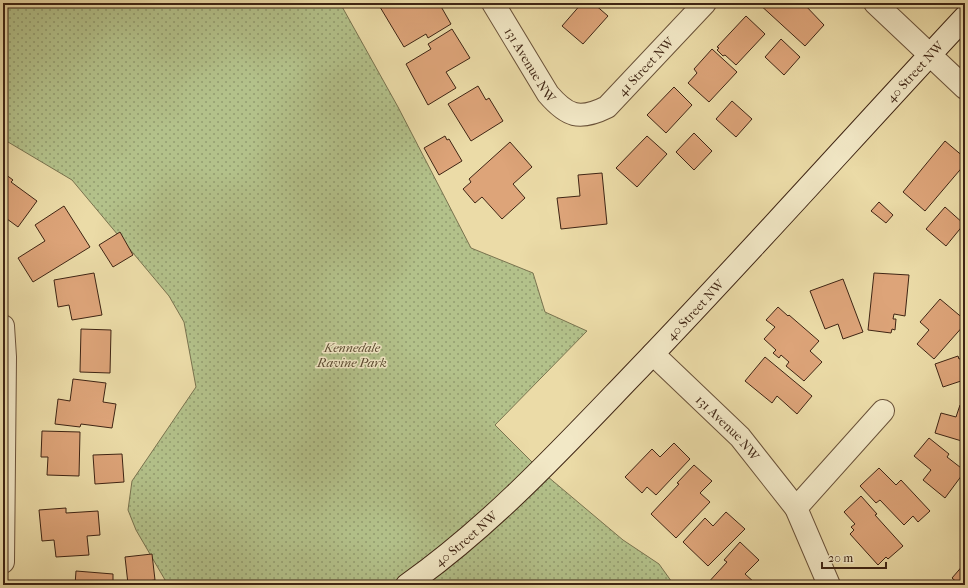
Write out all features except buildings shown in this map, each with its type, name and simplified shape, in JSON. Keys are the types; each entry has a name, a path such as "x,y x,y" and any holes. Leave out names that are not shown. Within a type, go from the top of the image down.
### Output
{"street":[{"name":"131 Avenue NW","path":"493,3 548,94 557,105 577,116"},
{"name":"41 Street NW","path":"577,116 587,115 607,107 705,3"},
{"path":"875,3 965,88"},
{"name":"40 Street NW","path":"407,585 431,568 536,476 653,354 965,17"},
{"path":"3,326 5,357 3,562"},
{"name":"131 Avenue NW","path":"653,354 740,437 796,508 828,585"},
{"path":"796,508 883,411"}],"green space":[{"name":"Kennedale Ravine Park","path":"3,3 340,3 398,107 471,248 533,273 545,312 587,331 495,425 541,471 623,540 659,564 674,585 168,585 136,530 128,510 132,481 196,387 184,322 169,296 72,180 3,139"}]}
